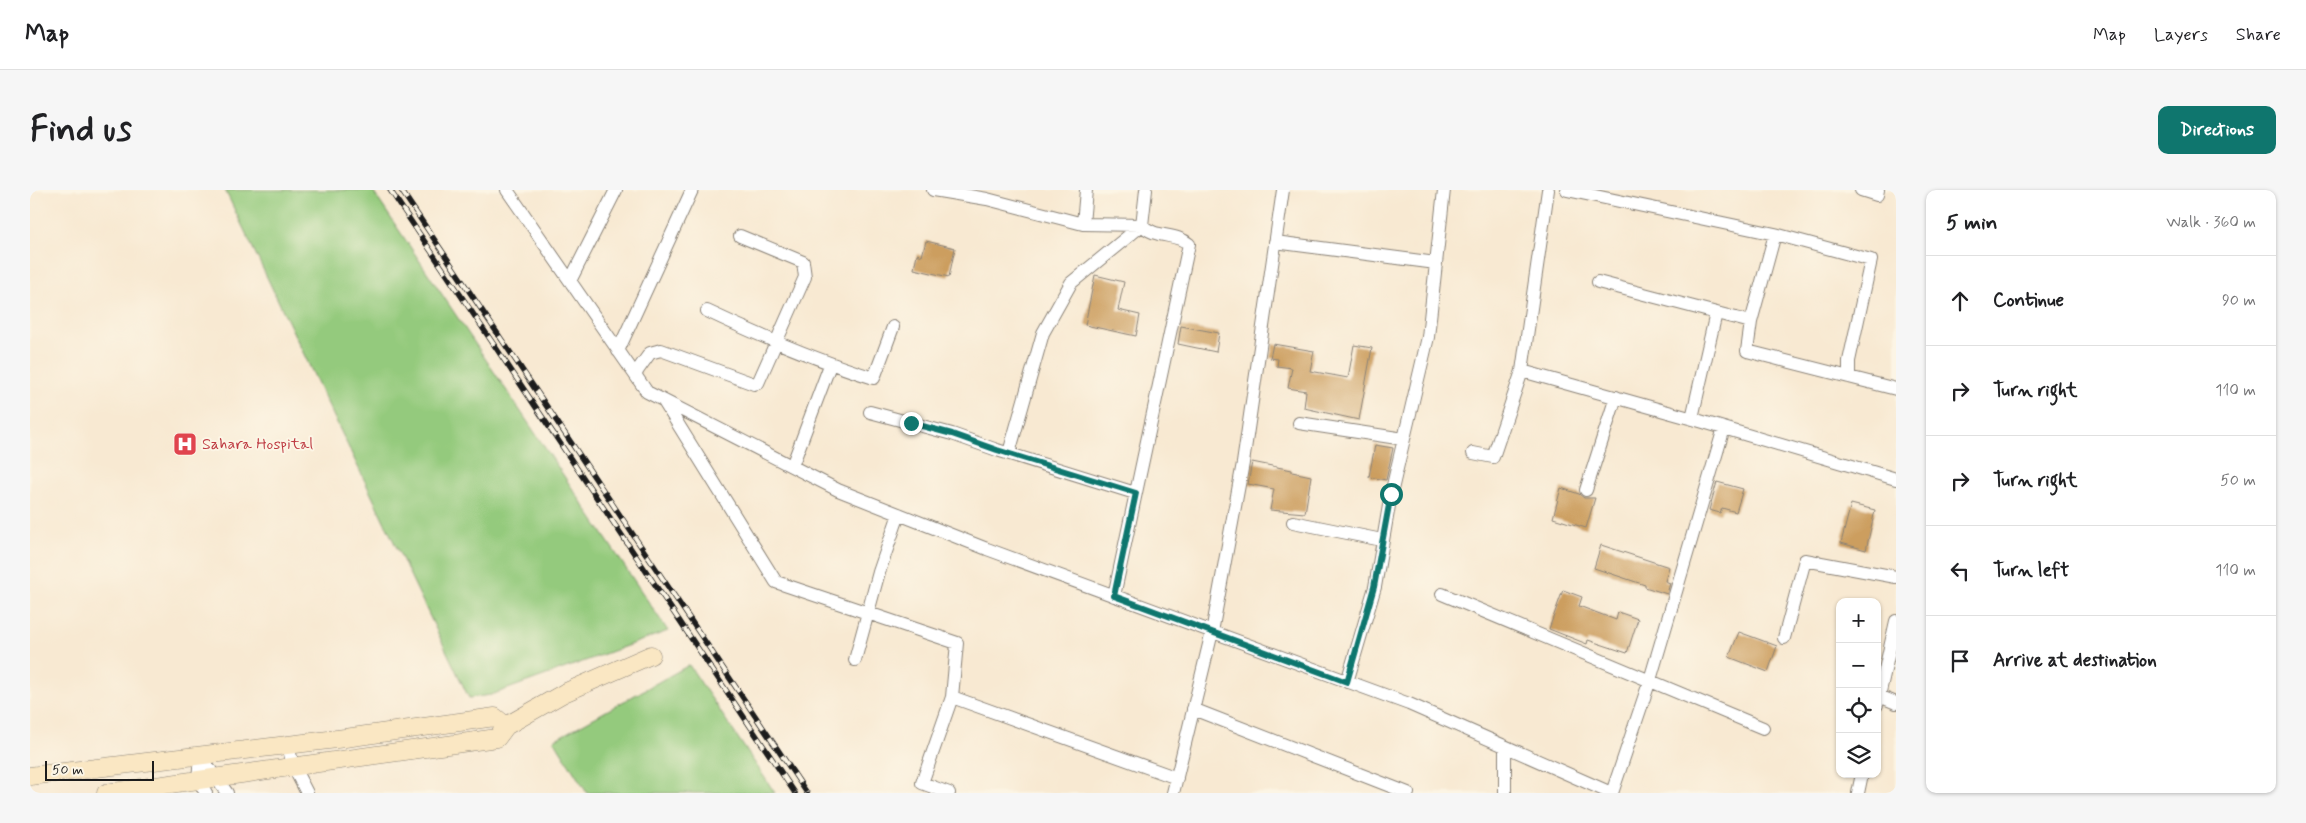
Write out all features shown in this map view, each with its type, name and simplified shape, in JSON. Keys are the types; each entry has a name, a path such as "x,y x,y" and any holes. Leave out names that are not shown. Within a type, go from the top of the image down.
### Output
{"street":[{"path":"507,190 647,392 838,490 1114,596 1409,704 1611,793 1650,680 1724,428"},
{"path":"570,281 616,190"},
{"path":"618,350 692,190"},
{"path":"933,190 987,199 1083,224 1142,225 1152,233 1184,240 1189,244 1114,596"},
{"path":"1083,224 1086,190"},
{"path":"1009,453 1043,333 1071,283 1142,225 1146,190"},
{"path":"1173,793 1212,632 1242,463 1283,190"},
{"path":"1347,682 1374,587 1382,540 1428,337 1444,190"},
{"path":"1473,453 1493,457 1522,371 1548,190"},
{"path":"1567,190 1775,234 1871,260 1849,361 1849,377"},
{"path":"1861,190 1877,195 1878,190"},
{"path":"1775,234 1751,322 1747,351 1896,389"},
{"path":"634,374 650,353 661,350 754,384 758,383 805,277 803,262 740,236"},
{"path":"1275,242 1436,263"},
{"path":"1598,282 1751,322"},
{"path":"707,311 776,344 830,365 874,378 893,327"},
{"path":"1692,418 1716,313"},
{"path":"792,466 830,365"},
{"path":"1522,371 1692,418 1896,479"},
{"path":"1586,490 1616,397"},
{"path":"663,400 776,582 870,612 957,643 952,697 922,783 949,793"},
{"path":"870,412 952,434 1136,493"},
{"path":"1299,423 1404,439"},
{"path":"855,660 870,612 879,572 899,514"},
{"path":"1293,522 1382,540"},
{"path":"1784,638 1805,560 1896,577"},
{"path":"1442,594 1763,728"},
{"path":"1881,688 1896,621"},
{"path":"106,793 202,786 217,777 497,738 506,726 564,692 651,655"},
{"path":"952,697 1177,778"},
{"path":"1881,701 1896,702"},
{"path":"1193,709 1408,793"},
{"path":"30,776 288,745 495,716 506,726"},
{"path":"288,745 293,766 307,793"},
{"path":"1504,793 1506,747"},
{"path":"200,756 228,793"},
{"path":"200,756 202,786"},
{"path":"1858,793 1861,778"}],"green space":[{"path":"225,190 372,190 668,631 491,695 469,698"},
{"path":"689,665 775,793 587,793 554,740"}],"building":[{"path":"926,241 955,248 949,277 914,269 917,254 922,256"},
{"path":"1095,275 1124,282 1118,310 1140,315 1136,336 1085,325"},
{"path":"1181,326 1219,333 1216,352 1178,344"},
{"path":"1273,344 1314,351 1310,371 1348,378 1354,345 1372,348 1359,420 1304,408 1306,391 1288,388 1292,368 1277,366 1278,359 1270,358"},
{"path":"1375,445 1393,448 1386,480 1369,477"},
{"path":"1252,462 1311,476 1305,513 1270,510 1274,489 1248,484"},
{"path":"1717,482 1743,489 1736,512 1722,508 1720,513 1709,510"},
{"path":"1561,488 1579,494 1584,498 1595,498 1586,528 1553,518"},
{"path":"1851,504 1875,510 1866,550 1841,543"},
{"path":"1601,545 1669,567 1665,581 1670,583 1667,594 1594,568"},
{"path":"1563,590 1582,597 1579,606 1616,620 1618,612 1638,619 1627,653 1588,640 1587,644 1549,629"},
{"path":"1739,632 1777,646 1768,672 1729,657"}],"railway":[{"path":"390,190 795,793"},
{"path":"401,190 807,793"}],"place":[{"name":"Sahara Hospital","path":"185,444"}],"route":[{"path":"911,423 952,434 1136,493 1114,596 1347,682 1374,587 1391,494"}]}
